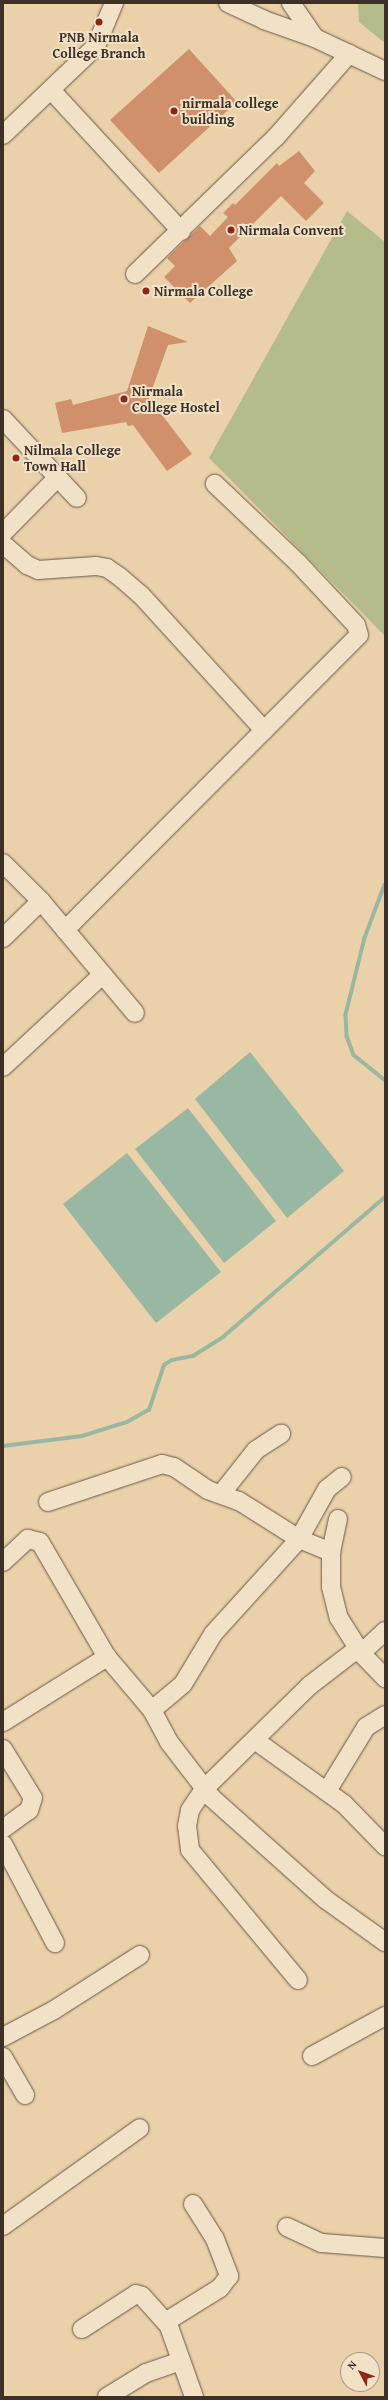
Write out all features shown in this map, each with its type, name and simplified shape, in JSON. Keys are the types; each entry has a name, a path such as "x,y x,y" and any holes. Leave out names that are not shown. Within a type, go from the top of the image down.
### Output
{"street":[{"path":"3,136 96,46 114,3"},
{"path":"228,3 264,20 316,38 385,71"},
{"path":"291,3 316,38"},
{"path":"135,274 181,231 276,137 349,54"},
{"path":"50,90 181,231"},
{"path":"3,419 77,498"},
{"path":"3,534 58,477"},
{"path":"65,930 357,638 359,631 298,563 216,484"},
{"path":"3,544 27,565 38,570 96,566 107,568 120,576 141,595 264,730"},
{"path":"3,863 41,901 102,976 135,1012"},
{"path":"3,938 41,901"},
{"path":"3,1067 102,976"},
{"path":"220,1494 256,1450 281,1434"},
{"path":"48,1502 162,1464 220,1494 248,1506 299,1540 331,1552"},
{"path":"152,1710 183,1684 213,1634 299,1540 327,1489 342,1477"},
{"path":"338,1519 331,1552 331,1587 339,1618 359,1651 385,1678"},
{"path":"3,1562 28,1539 40,1542 107,1656 152,1710 169,1742 223,1811 325,1899 385,1942"},
{"path":"298,1980 190,1850 186,1835 190,1810 205,1788 256,1740 308,1686 385,1631"},
{"path":"3,1722 107,1656"},
{"path":"327,1791 366,1727 385,1715"},
{"path":"256,1740 358,1815 385,1846"},
{"path":"3,1749 33,1798 29,1810 3,1829"},
{"path":"3,1844 56,1943"},
{"path":"3,2037 54,2010 140,1955"},
{"path":"312,2056 385,2016"},
{"path":"3,2057 25,2095"},
{"path":"3,2226 140,2128"},
{"path":"166,2324 172,2315 228,2281 227,2267 215,2239 193,2204"},
{"path":"287,2227 322,2243 385,2248"},
{"path":"82,2329 136,2294 142,2296 166,2324 194,2397"},
{"path":"107,2397 146,2373 181,2361"}],"shaded area":[{"path":"358,3 385,3 385,43 359,22"},
{"path":"347,211 385,242 385,636 209,458"},
{"path":"250,1052 344,1171 287,1218 195,1099"},
{"path":"188,1108 276,1221 224,1263 135,1149"},
{"path":"127,1153 221,1272 156,1323 63,1204"}],"building":[{"name":"nirmala college building","path":"189,49 237,102 159,173 110,120"},
{"name":"Nirmala Convent","path":"299,151 315,171 304,183 324,203 306,221 281,196 229,248 237,261 190,303 164,277 175,266 167,258 200,226 210,236 228,217 223,213 233,203 235,205 277,163 279,166"},
{"name":"Nirmala College Hostel","path":"148,326 188,342 168,345 149,398 192,454 167,471 133,425 128,426 126,422 62,433 55,403 71,399 73,405 127,391"}],"waterway":[{"path":"385,885 365,938 346,1015 347,1036 354,1055 385,1080"},
{"path":"3,1446 82,1436 127,1422 149,1410 164,1365 172,1360 193,1356 223,1337 385,1197"}],"place":[{"name":"PNB Nirmala College Branch","path":"99,22"},
{"name":"nirmala college building","path":"174,111"},
{"name":"Nirmala Convent","path":"231,230"},
{"name":"Nirmala College","path":"146,291"},
{"name":"Nirmala College Hostel","path":"124,399"},
{"name":"Nilmala College Town Hall","path":"16,458"}]}
